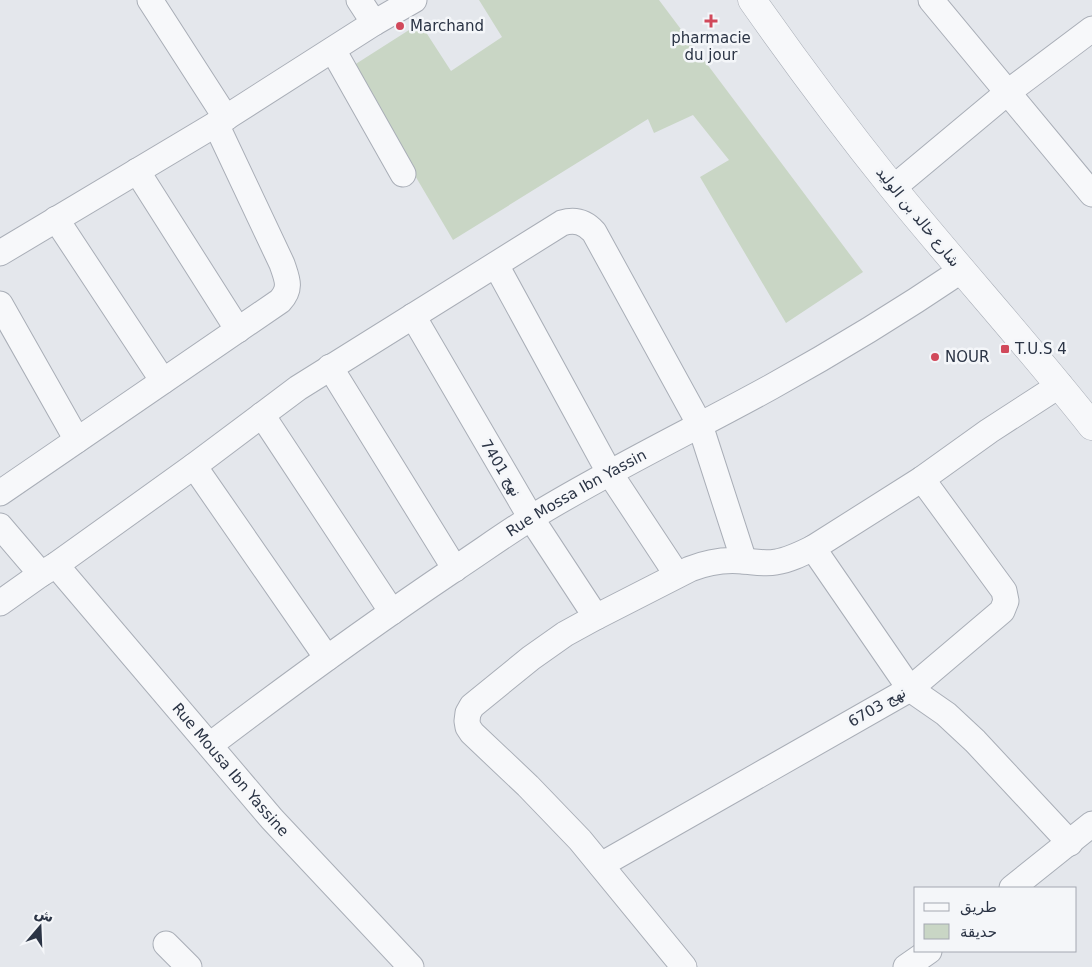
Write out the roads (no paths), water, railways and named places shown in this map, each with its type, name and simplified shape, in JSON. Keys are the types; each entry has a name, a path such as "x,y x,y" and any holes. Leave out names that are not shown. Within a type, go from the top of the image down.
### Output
{"street":[{"path":"0,493 280,301 289,287 282,264 221,121 150,0"},
{"path":"359,0 374,23"},
{"path":"0,253 221,121 374,23 414,0"},
{"name":"شارع خالد بن الوليد","path":"752,0 892,188 1060,385 1092,426"},
{"path":"940,3 1008,92 1092,194"},
{"path":"892,188 1008,92 1092,29"},
{"path":"333,50 403,174"},
{"path":"137,171 238,330"},
{"path":"56,219 163,381"},
{"path":"0,603 194,466 330,366 562,223 576,221 589,226 594,232 700,425 744,561"},
{"path":"496,265 609,472 677,576"},
{"name":"Rue Mossa Ibn Yassin","path":"210,745 392,612 531,518 609,472 700,425 854,340 905,309 962,270"},
{"path":"0,304 77,440"},
{"name":"نهج 7401","path":"413,316 531,518 596,617"},
{"path":"330,366 455,568"},
{"path":"684,967 601,865 541,800 472,733 468,727 468,714 478,701 523,664 565,634 702,564 727,560 758,563 775,562 792,558 813,548 922,480 990,431 1060,385"},
{"path":"262,415 392,612"},
{"path":"194,466 327,658"},
{"name":"نهج 6703","path":"601,865 910,689 1002,610 1006,601 1004,591 922,480"},
{"name":"Rue Mousa Ibn Yassine","path":"0,526 48,570 210,745 272,819 411,967"},
{"path":"813,548 910,689 946,714 975,740 1070,843"},
{"path":"1013,887 1092,824"},
{"path":"166,944 189,967"},
{"path":"906,967 928,952"}],"place":[{"name":"pharmacie du jour","path":"711,21"},
{"name":"Marchand","path":"400,26"},
{"name":"T.U.S 4","path":"1005,349"},
{"name":"NOUR","path":"935,357"}]}
